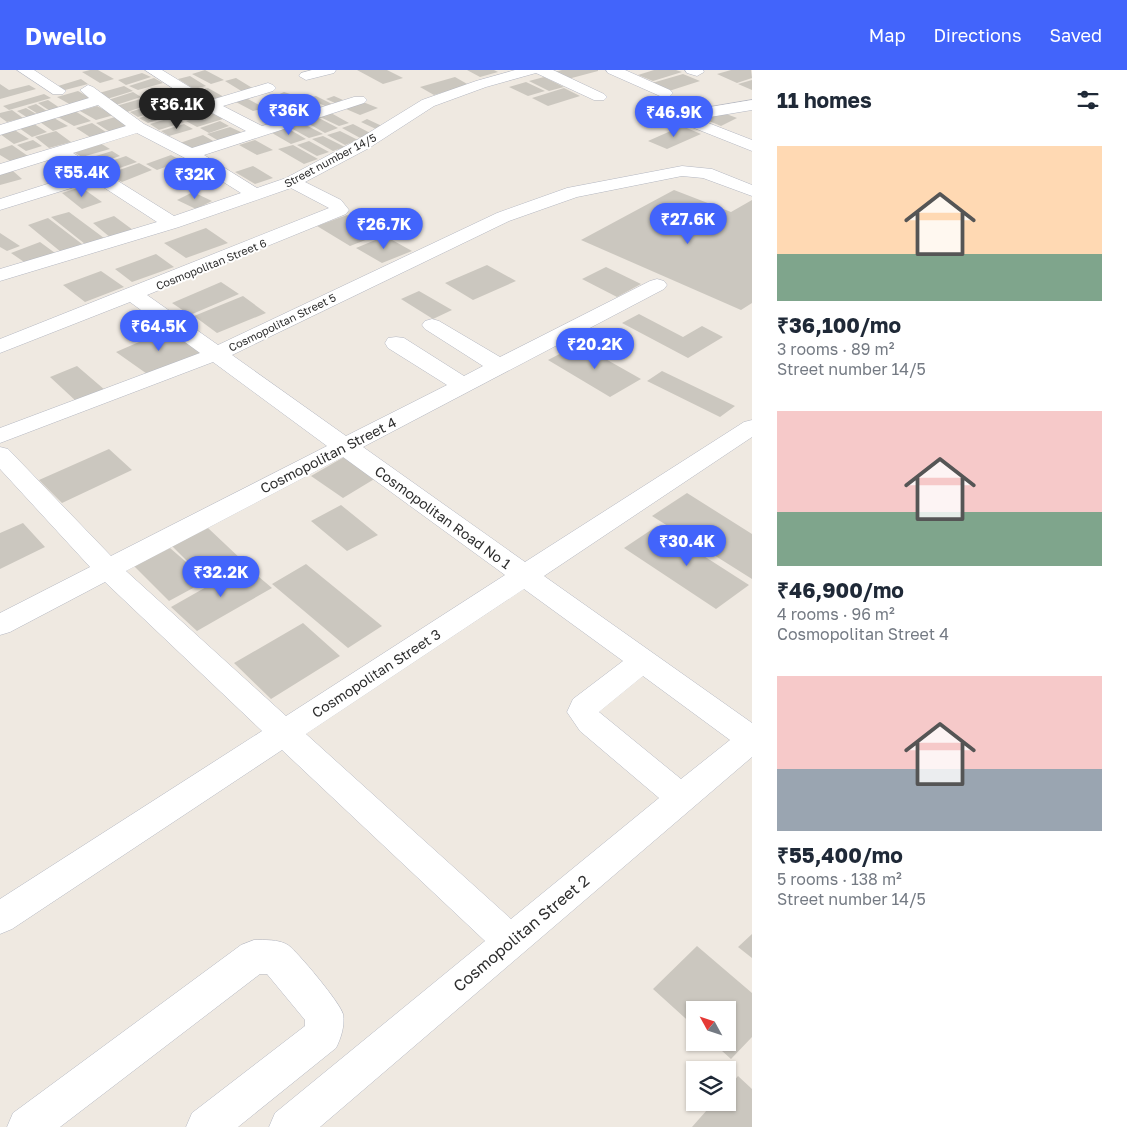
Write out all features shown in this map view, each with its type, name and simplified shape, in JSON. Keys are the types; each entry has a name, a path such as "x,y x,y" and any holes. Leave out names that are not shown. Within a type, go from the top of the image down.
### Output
{"street":[{"path":"24,70 58,91"},
{"path":"306,76 329,70"},
{"name":"Street number 14/5","path":"0,274 172,223 292,182 363,144 428,103 481,84 532,70"},
{"path":"541,70 599,97"},
{"path":"613,70 665,93"},
{"path":"158,74 182,72"},
{"path":"158,74 209,105 261,132"},
{"path":"461,74 481,84"},
{"path":"209,105 268,88"},
{"path":"0,130 94,95 138,127 191,154 256,195"},
{"path":"191,154 359,100"},
{"path":"752,105 680,117 752,146"},
{"path":"0,170 138,127"},
{"path":"59,152 172,223"},
{"name":"Cosmopolitan Street 5","path":"0,436 216,354 502,217 573,192 682,171 706,174 752,191"},
{"path":"0,205 94,175"},
{"name":"Cosmopolitan Street 6","path":"0,347 134,295 340,210 335,204 292,182"},
{"name":"Cosmopolitan Street 4","path":"0,625 345,446 454,380 491,361 657,285"},
{"name":"Cosmopolitan Road No 1","path":"134,295 752,739"},
{"path":"432,325 491,361"},
{"path":"396,343 454,380"},
{"name":"Cosmopolitan Street 3","path":"0,918 752,428"},
{"path":"0,454 107,569 511,942"},
{"path":"643,661 584,707 582,712 591,723 681,798"},
{"name":"Cosmopolitan Street 2","path":"290,1127 752,739"},
{"path":"27,1127 254,957 276,957 324,1014 323,1035 206,1127"}],"building":[{"path":"98,70 114,79 100,83 82,72"},
{"path":"205,70 224,80 211,84 192,74"},
{"path":"357,70 387,70 403,78 383,84"},
{"path":"467,70 494,70 498,72 480,77"},
{"path":"562,70 598,71 568,79 554,72"},
{"path":"654,70 676,70 682,72 653,81 638,75"},
{"path":"731,70 751,70 752,78 737,83 717,74"},
{"path":"142,73 151,77 126,85 118,80"},
{"path":"683,74 700,81 669,91 652,83"},
{"path":"190,76 206,86 194,89 178,79"},
{"path":"455,77 469,85 434,95 420,87"},
{"path":"544,77 564,87 549,91 529,81"},
{"path":"154,78 163,83 138,90 129,86"},
{"path":"236,78 254,89 243,92 225,81"},
{"path":"81,79 88,84 65,90 58,86"},
{"path":"752,80 752,90 738,84"},
{"path":"526,82 545,91 528,96 509,87"},
{"path":"0,84 9,90 29,85 36,89 0,99"},
{"path":"124,86 133,91 107,99 99,93"},
{"path":"208,88 224,97 213,100 196,91"},
{"path":"564,88 580,96 548,106 532,98"},
{"path":"171,90 179,95 157,102 148,97"},
{"path":"78,91 92,99 71,105 57,97"},
{"path":"133,92 141,97 116,105 108,100"},
{"path":"284,92 296,96 285,102 273,97"},
{"path":"44,94 51,98 9,110 3,106"},
{"path":"181,95 190,100 186,101 199,108 178,114 158,102"},
{"path":"316,96 332,104 325,106 308,98"},
{"path":"334,96 343,100 335,103 326,99"},
{"path":"303,97 321,107 310,110 292,101"},
{"path":"144,98 154,103 127,112 116,106"},
{"path":"246,98 265,108 253,111 234,101"},
{"path":"48,100 60,108 50,111 38,103"},
{"path":"290,102 308,112 294,116 275,106"},
{"path":"363,102 378,108 360,115 346,109"},
{"path":"36,104 47,111 38,114 27,107"},
{"path":"155,104 164,109 138,117 130,112"},
{"path":"97,106 114,115 96,120 80,111"},
{"path":"26,108 38,115 28,118 17,111"},
{"path":"199,109 207,113 185,120 177,116"},
{"path":"277,109 293,117 279,122 263,113"},
{"path":"12,110 23,118 7,122 0,117 0,113"},
{"path":"165,110 173,115 148,123 139,118"},
{"path":"75,111 91,121 74,126 58,117"},
{"path":"721,112 737,118 721,126 704,119"},
{"path":"212,113 223,119 197,127 186,121"},
{"path":"331,113 349,123 339,126 320,117"},
{"path":"115,117 129,127 110,132 96,123"},
{"path":"174,117 184,122 159,130 150,124"},
{"path":"317,117 338,128 325,133 304,121"},
{"path":"54,118 68,126 53,131 40,122"},
{"path":"367,119 384,127 378,130 361,122"},
{"path":"220,121 229,126 209,133 200,128"},
{"path":"92,123 106,132 90,137 76,128"},
{"path":"302,123 323,134 309,138 289,127"},
{"path":"34,124 47,132 32,137 19,128"},
{"path":"184,124 193,129 169,136 161,131"},
{"path":"353,124 374,135 362,139 342,128"},
{"path":"682,126 701,134 667,149 648,141"},
{"path":"230,127 243,133 219,141 207,134"},
{"path":"287,128 306,139 291,144 272,133"},
{"path":"13,129 29,139 14,144 0,134"},
{"path":"56,131 71,142 49,148 35,137"},
{"path":"340,131 358,140 345,145 327,135"},
{"path":"203,135 215,142 191,150 180,143"},
{"path":"323,136 345,147 333,151 312,139"},
{"path":"33,140 42,146 26,151 17,145"},
{"path":"255,140 273,150 257,155 239,145"},
{"path":"309,141 329,152 317,156 297,145"},
{"path":"100,143 110,149 82,157 72,151"},
{"path":"12,145 28,156 10,161 0,155 0,149"},
{"path":"293,145 318,159 304,164 278,149"},
{"path":"112,151 120,156 91,166 83,160"},
{"path":"171,155 182,161 157,170 146,164"},
{"path":"126,156 137,162 105,173 93,167"},
{"path":"139,163 152,170 122,182 108,174"},
{"path":"253,166 273,178 255,184 235,172"},
{"path":"13,171 22,179 0,185 0,175"},
{"path":"81,187 102,202 82,209 62,193"},
{"path":"674,190 731,212 752,200 752,303 741,310 581,240"},
{"path":"193,192 212,201 196,209 177,200"},
{"path":"69,212 104,238 85,244 51,217"},
{"path":"347,215 381,234 350,246 317,226"},
{"path":"114,216 133,230 111,238 93,223"},
{"path":"48,218 82,244 61,252 28,225"},
{"path":"206,228 228,243 186,258 164,243"},
{"path":"0,233 20,246 7,251 0,247"},
{"path":"385,236 412,251 382,263 356,248"},
{"path":"40,242 55,253 27,264 11,253"},
{"path":"156,254 174,267 132,282 115,269"},
{"path":"487,265 516,281 473,300 445,283"},
{"path":"606,267 641,284 617,297 582,279"},
{"path":"101,271 124,287 85,302 63,285"},
{"path":"221,282 239,294 190,315 172,303"},
{"path":"419,291 452,310 433,319 401,299"},
{"path":"243,296 266,313 217,333 194,316"},
{"path":"639,314 683,337 702,326 723,337 688,358 622,323"},
{"path":"169,329 201,352 150,376 116,352"},
{"path":"579,344 641,379 610,397 548,360"},
{"path":"77,366 105,390 77,402 50,377"},
{"path":"662,371 735,406 720,417 647,381"},
{"path":"109,449 132,470 62,503 39,480"},
{"path":"344,457 376,478 343,498 311,476"},
{"path":"687,493 752,534 752,579 652,516"},
{"path":"341,505 378,535 347,551 311,521"},
{"path":"23,523 45,547 0,569 0,533"},
{"path":"657,526 749,585 716,609 624,548"},
{"path":"208,528 243,561 169,601 134,566 170,548 200,574 172,546"},
{"path":"306,564 382,626 348,648 272,584"},
{"path":"245,565 272,588 197,631 171,607"},
{"path":"303,623 340,656 271,699 234,663"},
{"path":"752,934 752,958 738,947"},
{"path":"697,946 752,993 752,1037 731,1059 722,1051 736,1051 736,1001 686,1001 686,1019 653,989"},
{"path":"738,1076 752,1089 752,1127 692,1127 706,1111 736,1111 736,1078"}]}
